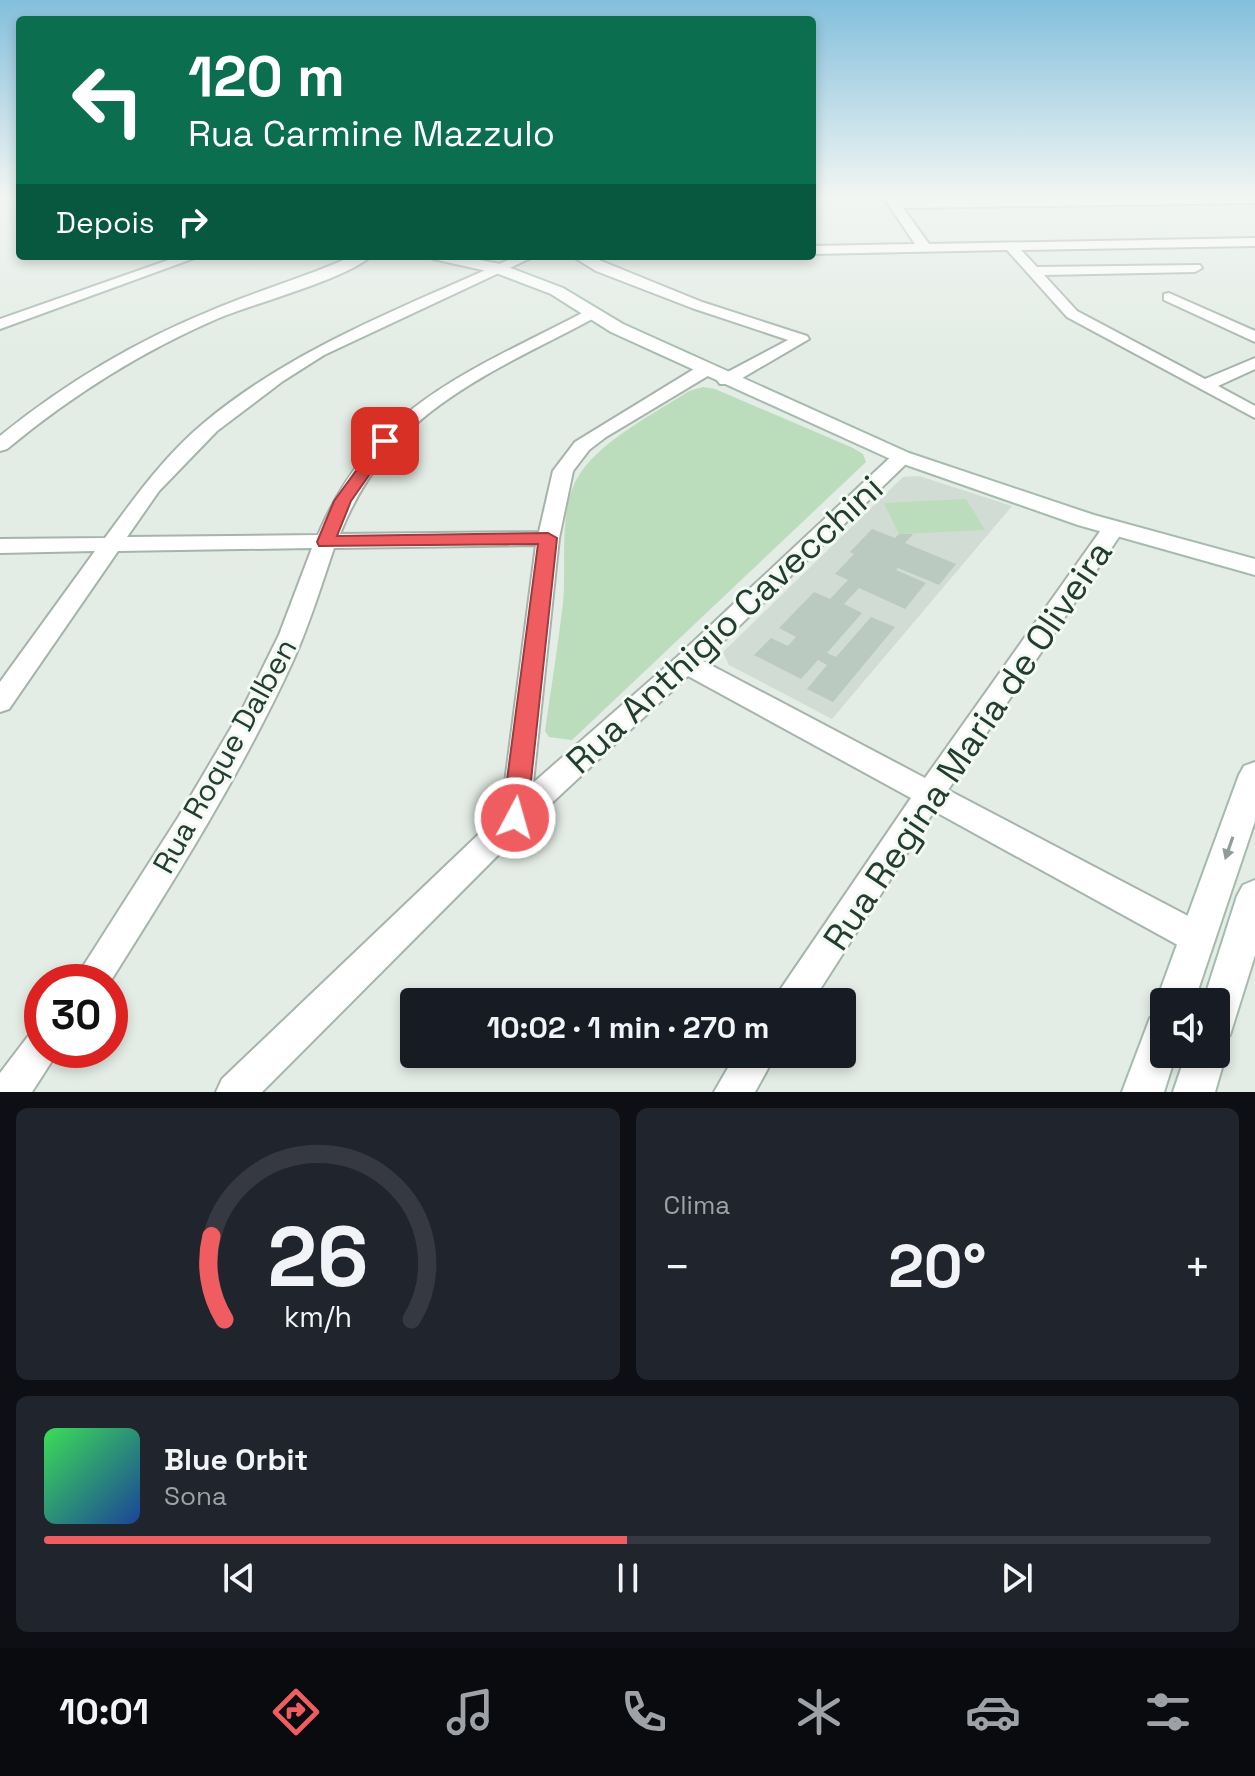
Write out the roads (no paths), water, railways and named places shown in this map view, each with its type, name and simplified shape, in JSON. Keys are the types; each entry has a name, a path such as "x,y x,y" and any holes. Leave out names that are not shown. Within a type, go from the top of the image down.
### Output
{"street":[{"path":"1013,249 1072,314 1255,413"},
{"path":"0,324 182,260"},
{"path":"0,445 64,397 147,347 194,323 354,260"},
{"path":"450,260 557,291 593,313 715,375 902,457 1020,499 1255,567"},
{"path":"0,702 152,487 210,427 237,405 318,352 519,260"},
{"path":"515,818 548,538 563,471 582,446 715,375 801,339 697,305 586,260"},
{"path":"1032,271 1195,268"},
{"path":"1169,297 1255,337"},
{"path":"0,334 54,307"},
{"name":"Rua Roque Dalben","path":"102,964 182,841 250,722 298,623 343,501 385,441 433,401 593,313"},
{"path":"1204,386 1255,363"},
{"name":"Rua Anthigio Cavecchini","path":"235,1092 515,818 686,663 902,457"},
{"name":"Rua Regina Maria de Oliveira","path":"801,988 930,793 1114,528"},
{"path":"0,546 548,538"},
{"path":"686,663 1197,938"},
{"path":"1180,988 1255,775"},
{"path":"1230,993 1245,962 1255,896"},
{"path":"9,1092 27,1068"},
{"path":"733,1092 749,1068"},
{"path":"1143,1092 1151,1068"},
{"path":"1194,1092 1202,1068"}]}
